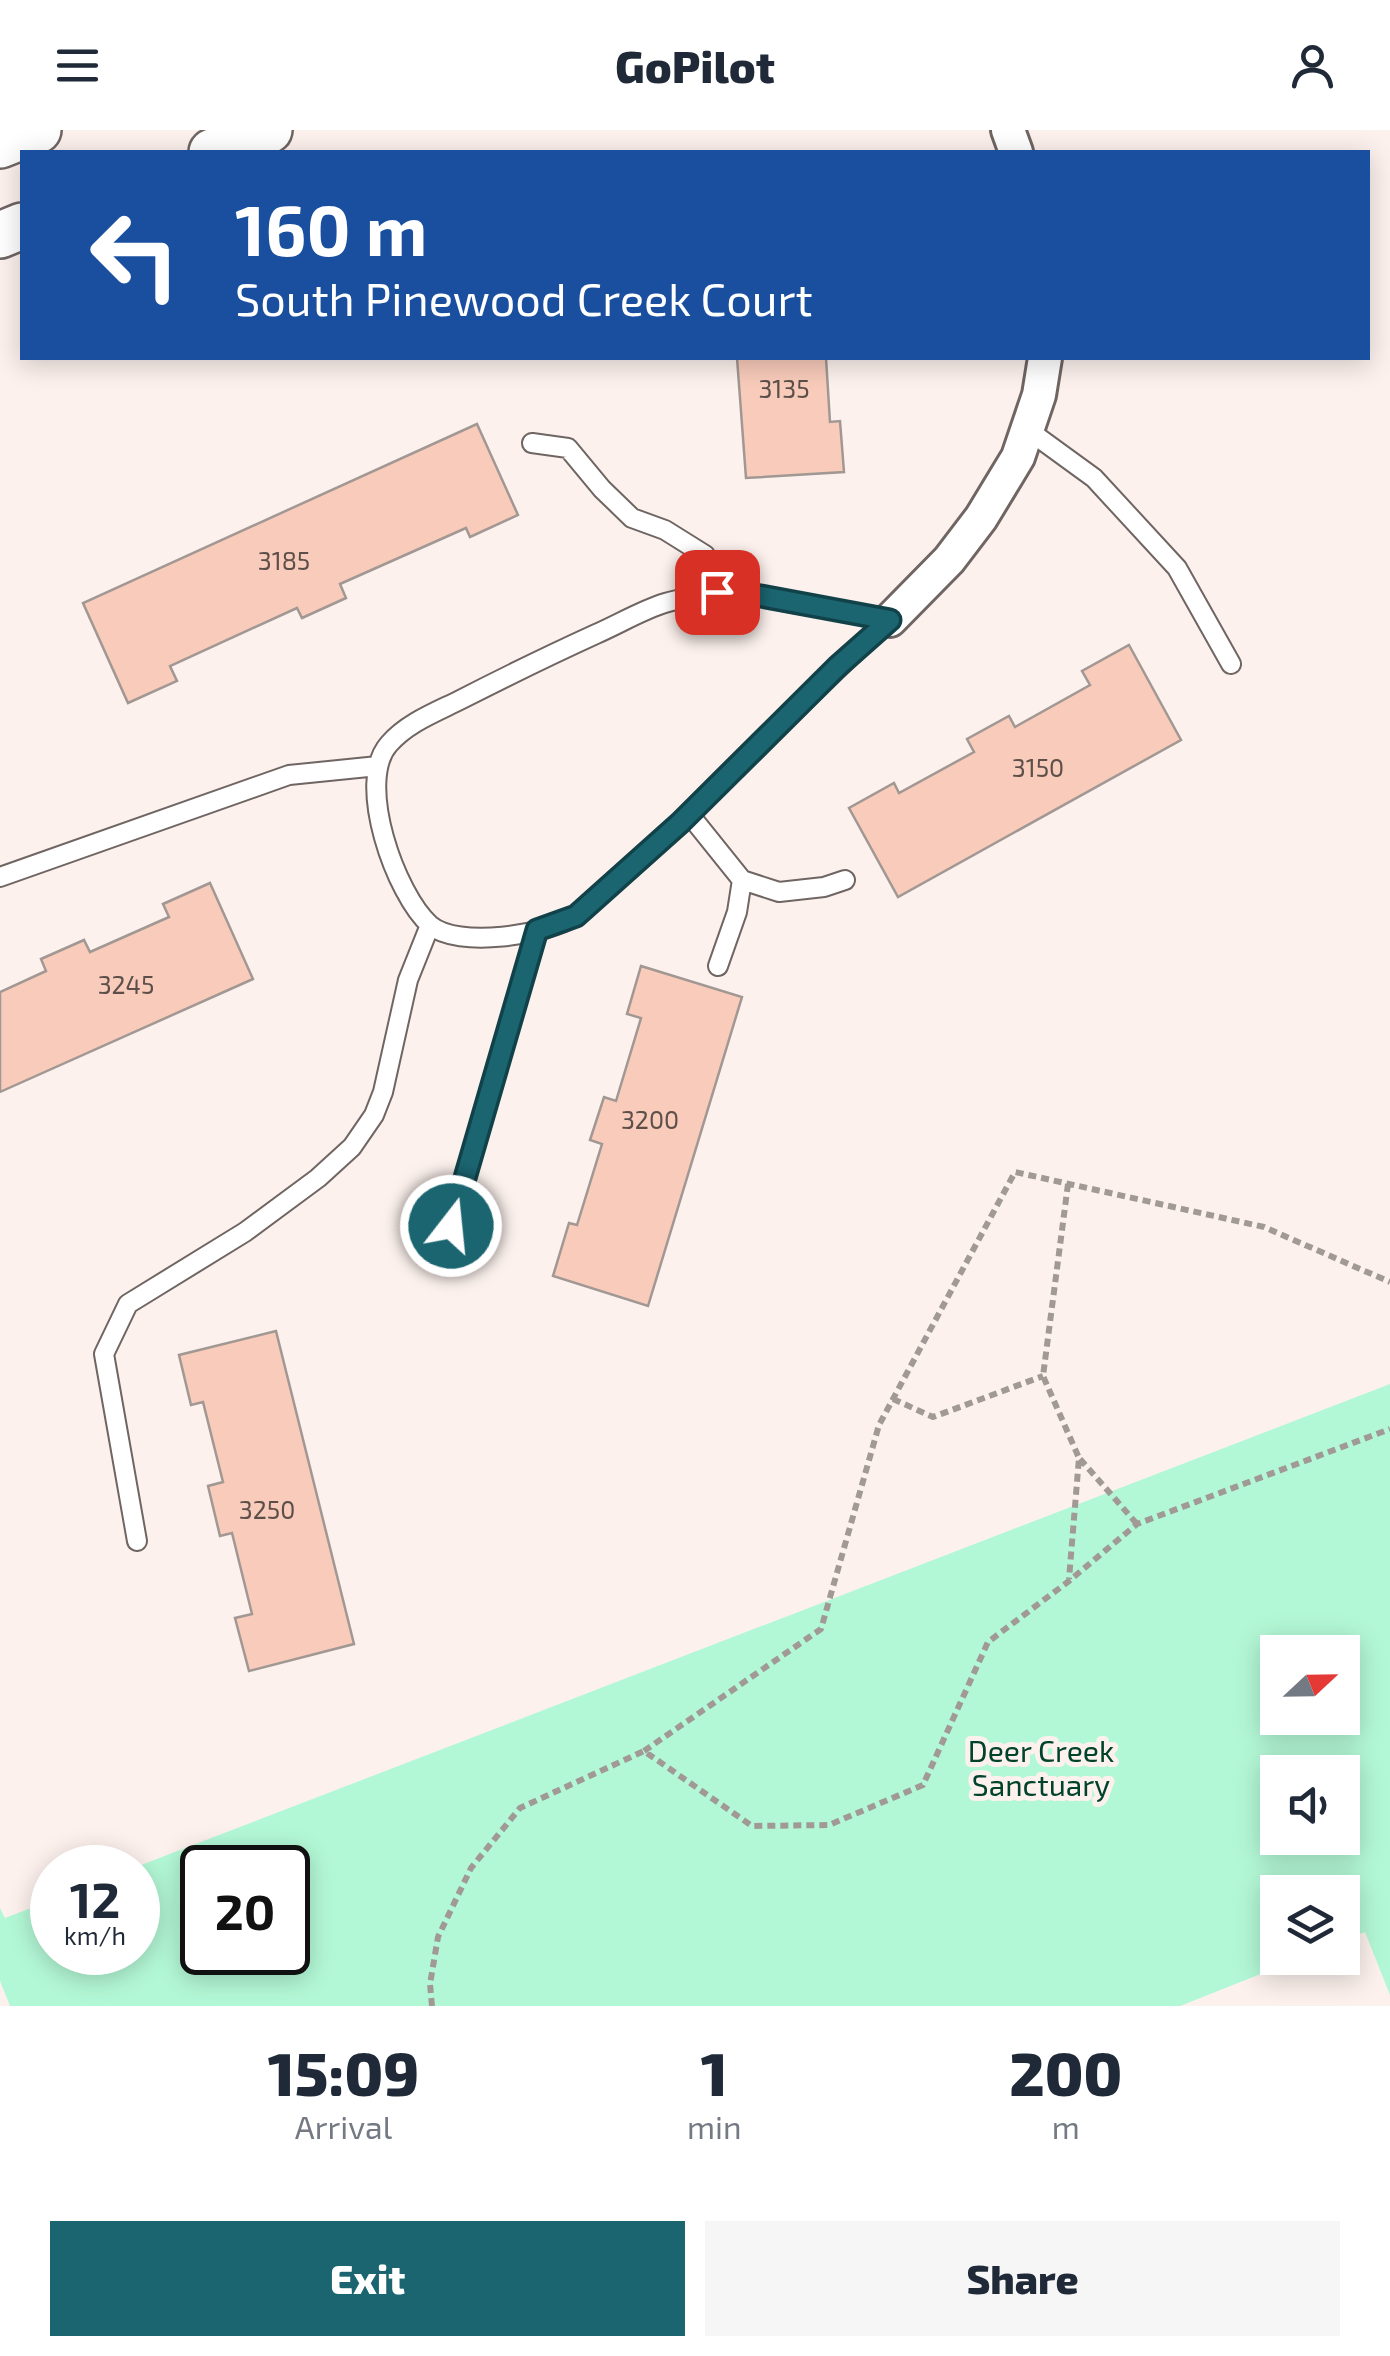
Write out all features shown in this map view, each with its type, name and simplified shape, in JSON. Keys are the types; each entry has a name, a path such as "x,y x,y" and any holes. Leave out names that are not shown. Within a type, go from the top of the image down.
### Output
{"main road":[{"path":"0,145 38,130"},
{"path":"217,150 269,130"}],"street":[{"path":"890,620 949,560 981,518 1018,457 1046,360"}],"lane":[{"path":"1028,430 1094,478 1177,568 1231,664"},
{"path":"532,443 568,448 632,518 665,530 705,555 712,594"},
{"path":"712,594 750,594 890,620 838,666 689,814 576,916 511,936 466,937 430,926 408,898 378,815 376,782 378,766 388,745 420,720 664,604 712,594"},
{"path":"0,877 289,774 378,766"},
{"path":"689,814 742,880 779,892 824,887 845,880"},
{"path":"718,966 737,912 742,880"},
{"path":"138,1541 104,1354 128,1304 245,1232 318,1178 352,1146 374,1115 383,1092 408,980 430,926"},
{"path":"451,1226 537,930"}],"path":[{"path":"432,2006 430,1984 438,1938 472,1868 520,1808 644,1750 821,1628 878,1426 1015,1172 1264,1227 1390,1282"},
{"path":"1068,1184 1043,1376 1079,1458 1137,1524"},
{"path":"893,1399 932,1416 1043,1376"},
{"path":"644,1750 752,1826 829,1825 923,1785 988,1642 1137,1524 1390,1429"},
{"path":"1069,1581 1079,1458"}],"green space":[{"name":"Deer Creek Sanctuary","path":"1390,1384 1390,1995 1365,1932 1360,1934 1360,1875 1260,1875 1260,1974 1180,2006 10,2006 0,1981 0,1908 5,1918 30,1908 30,1975 160,1975 160,1858 180,1850 180,1975 310,1975 310,1845 193,1845"}],"building":[{"path":"737,360 826,360 830,422 840,421 844,472 746,478"},
{"path":"477,424 518,515 470,537 466,528 340,584 346,598 302,618 297,608 170,666 177,681 128,703 83,603"},
{"path":"1129,645 1181,740 898,897 849,808 894,783 899,793 974,752 967,739 1009,716 1015,727 1090,685 1082,671"},
{"path":"210,883 253,979 0,1092 0,992 46,971 41,959 84,940 90,952 169,917 163,904"},
{"path":"641,966 742,997 648,1306 553,1276 569,1223 577,1225 602,1144 590,1140 604,1097 616,1101 641,1018 627,1014"},
{"path":"276,1331 354,1644 249,1671 235,1618 252,1614 232,1533 220,1536 208,1486 223,1482 203,1402 191,1405 179,1355"}],"route":[{"path":"451,1226 537,930 576,916 680,823 838,666 890,620 750,594 717,592"}]}
